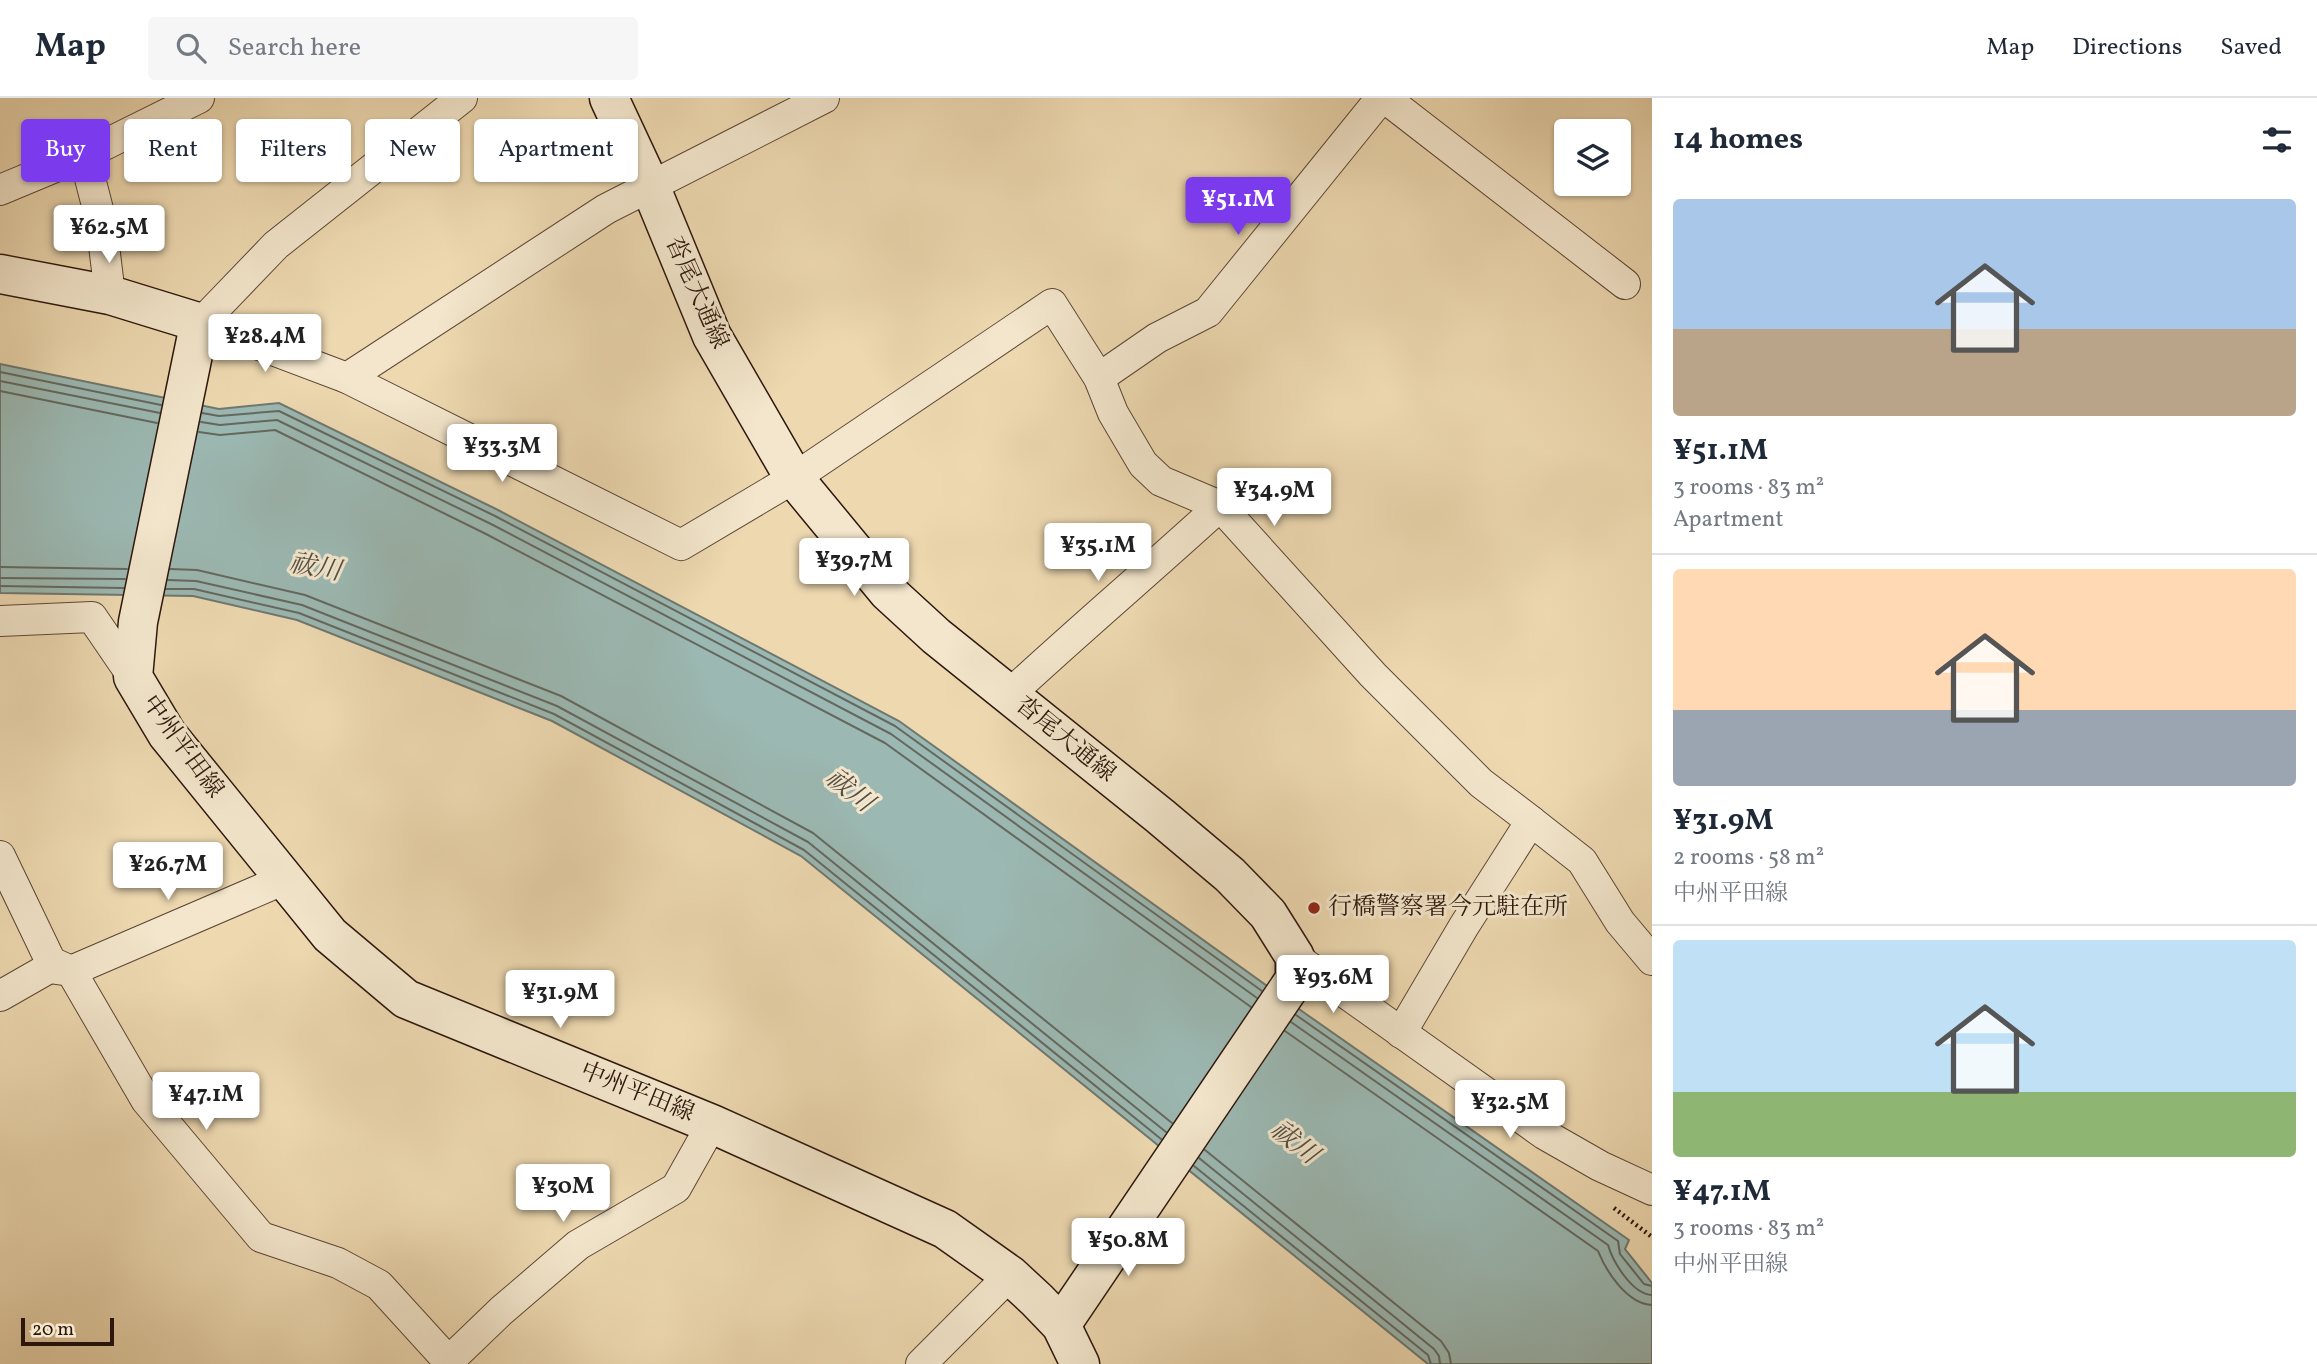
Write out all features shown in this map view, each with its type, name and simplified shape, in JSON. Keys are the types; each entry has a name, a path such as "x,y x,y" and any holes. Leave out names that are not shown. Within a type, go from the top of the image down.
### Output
{"main road":[{"name":"沓尾大通線","path":"609,98 651,188 712,336 794,478 888,592 936,636 1230,875 1268,914 1295,968"},
{"path":"0,274 110,295 199,329"},
{"name":"中州平田線","path":"199,329 138,622 133,677 167,734 330,935 406,999 712,1124 945,1229 1010,1275 1061,1325"},
{"path":"1080,1364 1061,1325 1295,968"}],"street":[{"path":"110,142 199,98"},
{"path":"462,98 276,245 199,329 347,378 681,545 794,478 1052,304 1098,378 1143,464 1161,481 1220,506 1373,675 1481,783 1582,861 1620,922 1652,960"},
{"path":"347,378 606,209 824,98"},
{"path":"1098,378 1157,338 1208,312 1383,98 1625,285"},
{"path":"0,190 21,181"},
{"path":"91,182 101,221 110,295"},
{"path":"1009,695 1220,506"},
{"path":"0,621 92,617 133,677"},
{"path":"1401,1033 1464,926 1531,821"},
{"path":"0,856 51,962 71,971 146,1100 261,1237 338,1263 379,1285 450,1362 501,1311 578,1245 676,1188 712,1124"},
{"path":"0,996 49,968 71,971 285,880"},
{"path":"1295,968 1401,1033 1544,1134 1600,1166 1652,1190"},
{"path":"920,1364 1010,1275"}],"water":[{"name":"祓川","path":"0,364 219,409 279,403 498,510 899,721 1306,1014 1629,1240 1625,1249 1652,1283 1652,1364 1428,1364 801,856 552,721 297,620 193,596 0,593"}],"place":[{"name":"行橋警察署今元駐在所","path":"1314,908"}]}
